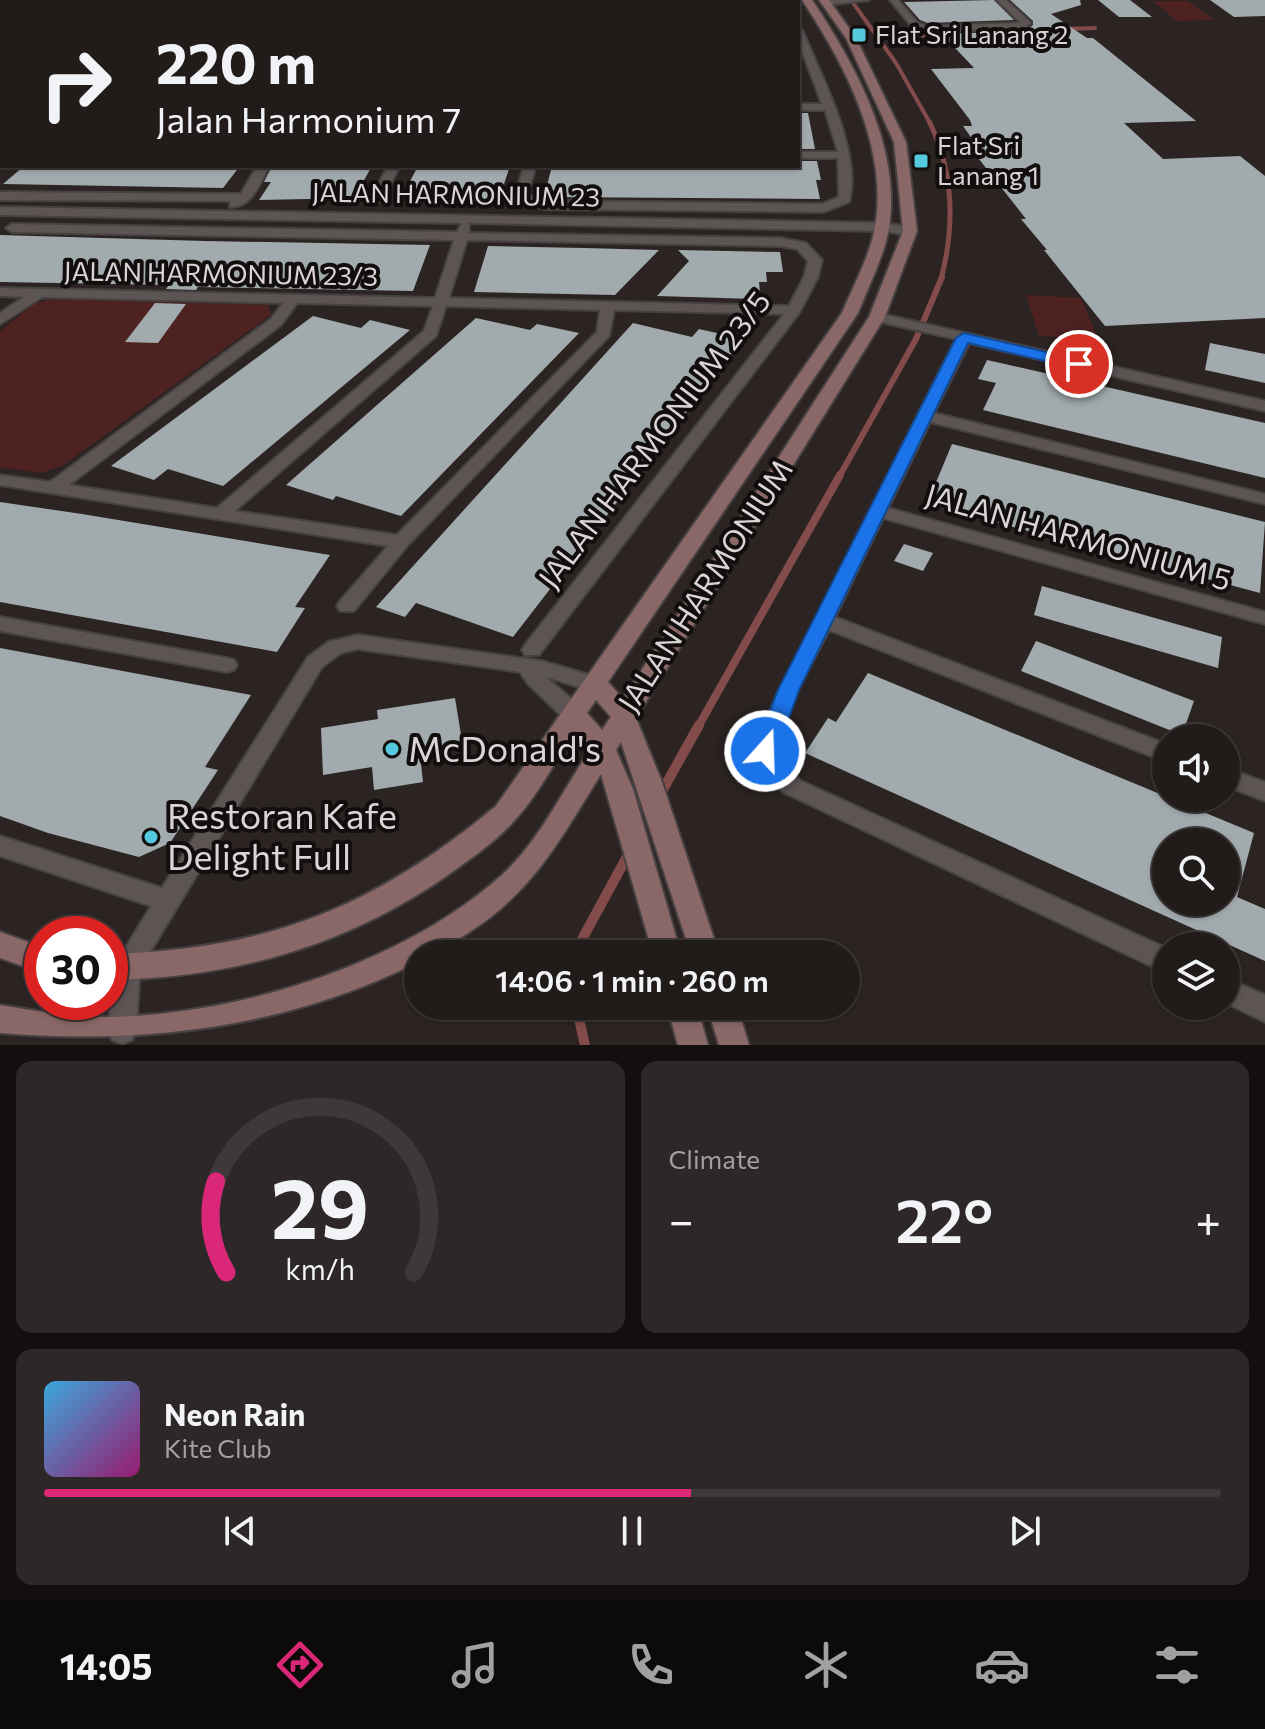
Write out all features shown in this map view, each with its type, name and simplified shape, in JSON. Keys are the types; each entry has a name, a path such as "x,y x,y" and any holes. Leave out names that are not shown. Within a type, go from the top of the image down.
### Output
{"main road":[{"name":"JALAN HARMONIUM","path":"128,967 185,965 279,944 330,927 414,886 455,857 505,814 850,313 882,227 883,167 865,112 831,34 807,0"},
{"name":"JALAN HARMONIUM","path":"0,1019 66,1029 122,1031 237,1015 389,963 446,933 515,880 548,835 877,317 910,231 900,142 851,38 825,1"},
{"path":"596,684 623,715 700,940"},
{"path":"574,714 602,747 620,789 663,940"},
{"path":"0,945 24,954"},
{"path":"686,1020 693,1045"},
{"path":"726,1020 734,1045"}],"street":[{"path":"825,1 865,0"},
{"path":"894,0 915,25 927,29 1027,23 1001,0"},
{"path":"529,168 521,196 543,205 824,208 845,199 844,155 838,130 800,34"},
{"path":"800,67 815,68"},
{"path":"800,107 827,107"},
{"path":"800,155 844,155"},
{"path":"225,215 245,198 262,168"},
{"path":"377,199 393,168"},
{"path":"0,196 245,198"},
{"path":"245,198 249,205 246,215"},
{"name":"JALAN HARMONIUM 23","path":"0,211 882,227 910,231"},
{"path":"221,514 431,333 467,220"},
{"path":"12,228 461,237"},
{"name":"JALAN HARMONIUM 23/5","path":"461,237 780,242 801,246 815,260 811,277 794,310 530,659"},
{"name":"JALAN HARMONIUM 23/3","path":"0,292 794,310"},
{"path":"0,320 37,294"},
{"path":"54,488 284,316 293,298"},
{"path":"347,606 401,542 604,333 607,306"},
{"path":"877,317 1265,406"},
{"path":"964,338 789,690 765,751 772,771 781,780 1152,954"},
{"path":"925,416 1265,499"},
{"path":"0,480 401,542"},
{"name":"JALAN HARMONIUM 5","path":"879,511 1262,618"},
{"path":"824,620 1152,748"},
{"path":"0,624 227,665"},
{"path":"128,955 168,901 315,662 335,647 358,642 530,659 542,668 596,684"},
{"path":"530,659 535,679 574,714"},
{"path":"1240,782 1265,792"},
{"path":"0,846 168,901"},
{"path":"1240,997 1265,1009"},
{"path":"121,1020 122,1031"}],"shaded area":[{"path":"1153,1 1188,1 1214,20 1177,21"},
{"path":"1026,295 1081,298 1098,339 1039,336"},
{"path":"51,299 268,305 271,315 62,466 40,473 0,467 0,331 34,304"}],"building":[{"path":"994,0 1014,20 928,23 920,20 904,2"},
{"path":"1010,0 1080,0 1081,5 1051,14 1087,38 1093,38 1196,121 1124,123 1163,159 1240,156 1265,176 1265,318 1105,326 1044,250 1047,250 1021,219 1026,219 975,154 983,154 963,126 972,126 970,120 931,69 974,68 942,34 1025,31 1033,25 1033,21"},
{"path":"1098,0 1130,0 1152,17 1119,17"},
{"path":"1210,0 1265,0 1265,16 1234,17"},
{"path":"800,113 808,113 815,149 800,149"},
{"path":"800,161 817,161 821,180 816,180 820,199 544,197 551,168 800,168"},
{"path":"22,168 238,168 223,188 3,184"},
{"path":"271,168 371,168 354,198 259,200 271,182 264,182"},
{"path":"417,168 509,168 501,193 495,192 492,204 407,202 412,191 405,191"},
{"path":"0,235 430,245 413,291 198,287 196,290 166,289 169,285 0,282"},
{"path":"488,246 659,250 615,295 474,292"},
{"path":"678,250 780,252 783,272 766,272 767,282 759,282 760,293 754,293 755,299 657,296 689,261"},
{"path":"155,303 186,304 158,343 125,342"},
{"path":"313,316 361,328 370,320 410,330 223,486 168,469 154,480 111,466"},
{"path":"476,318 530,330 537,324 579,333 401,516 286,485"},
{"path":"633,323 692,337 699,329 743,339 513,637 416,603 405,617 376,607"},
{"path":"1210,343 1265,354 1265,383 1205,370"},
{"path":"987,360 1265,423 1265,478 983,410 996,383 978,379"},
{"path":"952,444 1265,522 1260,593 927,504"},
{"path":"0,502 330,555 295,607 305,608 277,652 0,602"},
{"path":"904,544 933,553 923,571 894,561"},
{"path":"1042,586 1222,637 1218,668 1034,615"},
{"path":"1036,641 1194,701 1186,724 1154,724 1021,671"},
{"path":"0,648 251,695 205,767 218,770 170,843 139,857 48,833 0,816"},
{"path":"868,673 1152,791 1152,812 1203,812 1254,833 1240,886 1240,828 1152,828 1152,910 805,753 828,718 836,722"},
{"path":"455,698 463,747 420,755 423,782 374,790 372,767 323,775 321,728 378,719 377,710"},
{"path":"1240,898 1265,909 1265,961 1240,950 1240,932 1201,932 1165,916 1240,916"}],"waterway":[{"path":"851,0 896,63 929,122"},
{"path":"1066,29 1095,28"},
{"path":"879,38 949,34"},
{"path":"929,122 943,160 950,199 949,239 941,279"},
{"path":"839,477 916,339 942,277"},
{"path":"698,727 840,475"},
{"path":"661,793 699,725"},
{"path":"582,940 629,853"},
{"path":"579,1020 585,1045"}],"place":[{"name":"Flat Sri Lanang 2","path":"859,35"},
{"name":"Flat Sri Lanang 1","path":"921,161"},
{"name":"McDonald's","path":"392,749"},
{"name":"Restoran Kafe Delight Full","path":"151,837"}],"route":[{"path":"765,751 789,690 964,338 1079,364"}]}
